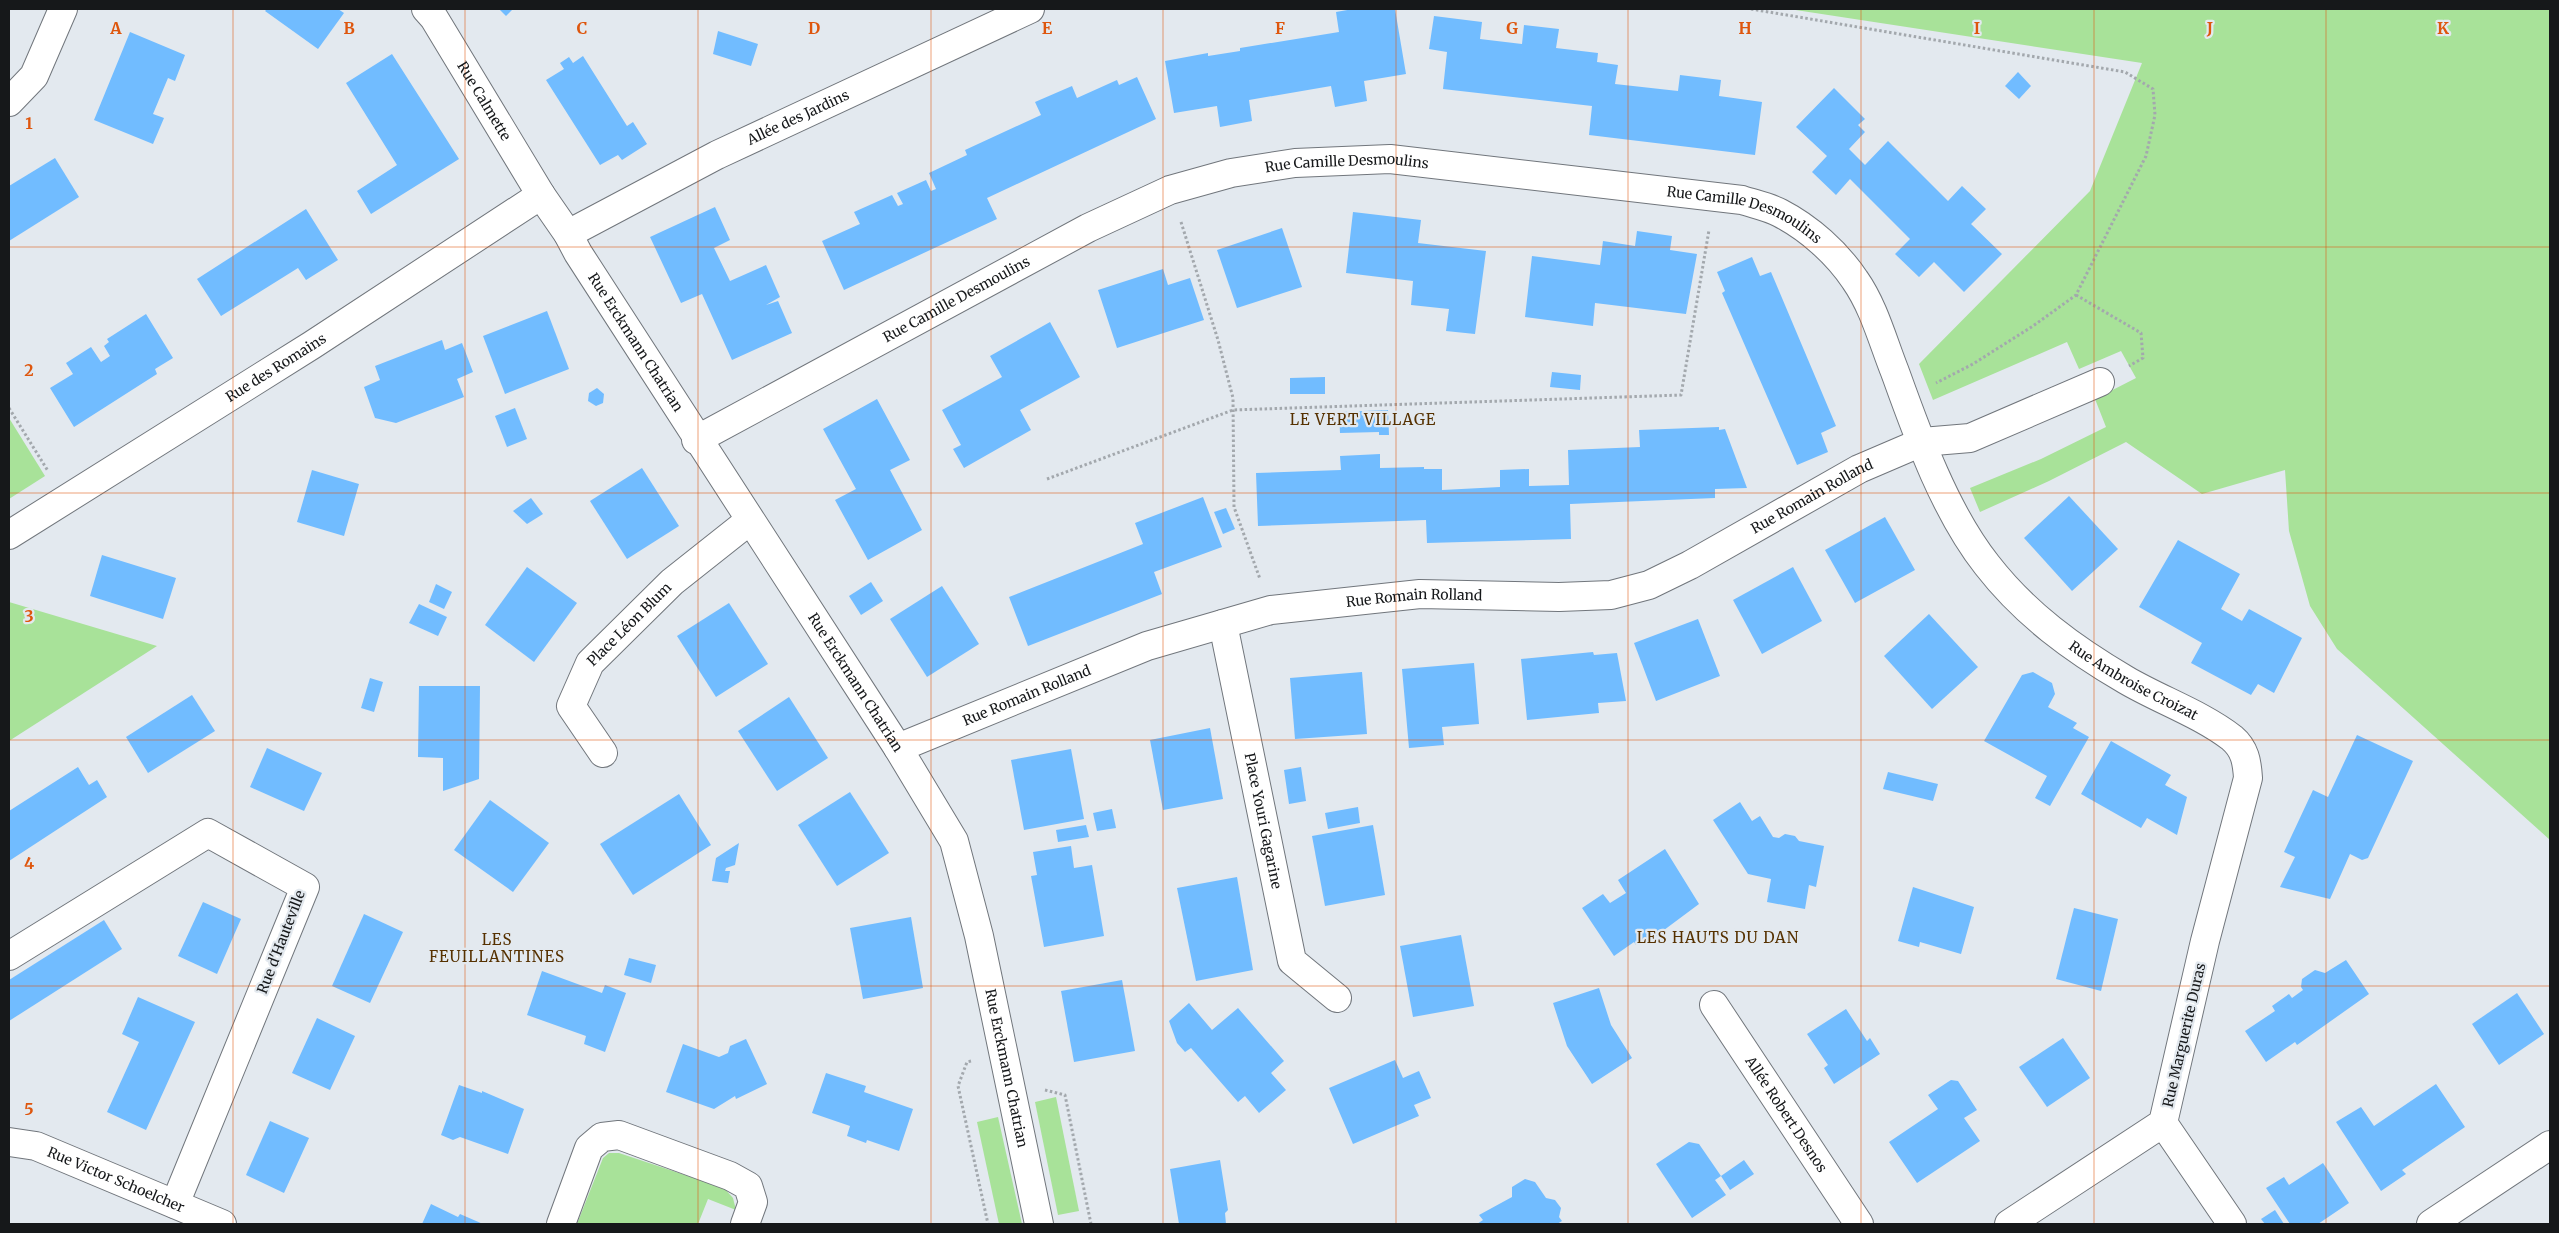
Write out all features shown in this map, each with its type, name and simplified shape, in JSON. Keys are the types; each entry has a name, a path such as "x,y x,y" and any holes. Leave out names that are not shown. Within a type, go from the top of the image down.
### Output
{"street":[{"path":"9,102 34,76 63,9"},
{"name":"Rue Calmette","path":"426,9 434,18 541,195"},
{"name":"Allée des Jardins","path":"568,234 717,155 1030,9"},
{"name":"Rue Camille Desmoulins","path":"696,440 1088,228 1170,190 1231,173 1295,163 1390,158 1742,200 1780,212 1809,232 1838,258 1856,280 1871,309 1922,442"},
{"name":"Rue Erckmann Chatrian","path":"541,195 568,234 578,253 696,440 898,748 954,841 979,936 1040,1224"},
{"name":"Rue des Romains","path":"9,535 312,345 541,195"},
{"name":"Rue Romain Rolland","path":"898,748 1147,646 1271,610 1420,594 1559,597 1611,595 1649,584 1690,566 1859,469 1922,442 1970,438 2100,382"},
{"name":"Rue Ambroise Croizat","path":"1922,442 1952,508 1978,554 2022,606 2054,634 2126,680 2233,739 2246,756 2248,778 2205,942"},
{"name":"Place Léon Blum","path":"603,753 571,706 590,663 672,582 749,521"},
{"name":"Place Youri Gagarine","path":"1223,624 1292,961 1337,998"},
{"name":"Rue d'Hauteville","path":"9,956 208,833 305,886 175,1204"},
{"name":"Rue Marguerite Duras","path":"2009,1224 2163,1123 2205,942"},
{"name":"Allée Robert Desnos","path":"1714,1006 1858,1224"},
{"path":"2163,1123 2232,1224"},
{"path":"562,1224 589,1148 602,1137 620,1135 730,1176 748,1186 753,1202 745,1224"},
{"name":"Rue Victor Schoelcher","path":"9,1142 36,1146 222,1224"},
{"path":"2431,1224 2550,1145"}],"path":[{"path":"1751,9 2125,72 2153,89 2155,115 2146,156 2076,295 2033,326 1973,364 1904,399"},
{"path":"1170,190 1218,340 1232,398 1234,507 1271,610"},
{"path":"1047,479 1233,410 1681,395 1715,197"},
{"path":"2076,295 2141,333 2143,358 2100,382"},
{"path":"9,408 66,499"},
{"path":"967,1062 958,1086 988,1224"},
{"path":"1043,1089 1065,1095 1090,1224"}],"green space":[{"path":"1789,9 2550,9 2550,840 2337,649 2310,606 2289,531 2285,470 2202,494 2126,442 2049,481 1980,512 1970,488 2041,459 2106,427 2095,399 2136,378 2121,351 2079,369 2067,342 1933,400 1919,364 2090,191 2142,63"},
{"path":"9,418 45,476 9,499"},
{"path":"9,602 157,646 9,741"},
{"path":"1056,1097 1079,1211 1058,1215 1035,1102"},
{"path":"998,1117 1022,1224 999,1224 977,1122"},
{"path":"609,1153 619,1153 724,1188 733,1198 736,1210 708,1199 698,1224 577,1224 603,1158"}],"building":[{"path":"267,9 338,9 344,13 318,49 265,11"},
{"path":"499,9 513,9 506,16"},
{"path":"1353,9 1395,9 1406,74 1364,81 1367,101 1335,107 1331,86 1249,100 1252,121 1220,127 1217,106 1174,113 1165,61 1208,53 1208,56 1240,51 1240,48 1339,32 1336,12"},
{"path":"1434,16 1482,22 1480,39 1522,44 1524,25 1559,29 1556,48 1598,53 1597,62 1618,65 1615,84 1678,91 1680,75 1721,80 1719,96 1762,102 1755,155 1589,135 1592,106 1443,89 1447,52 1429,49"},
{"path":"718,31 758,44 751,66 713,54"},
{"path":"130,32 185,55 175,81 168,78 153,114 164,118 153,144 94,120"},
{"path":"392,54 459,159 371,214 357,191 397,165 346,83"},
{"path":"583,56 627,126 633,122 647,144 622,160 618,155 600,165 546,80 564,69 560,63 569,57 573,63"},
{"path":"2018,72 2031,86 2019,99 2005,86"},
{"path":"1137,77 1156,119 987,198 997,219 844,290 822,241 860,224 854,212 892,195 898,206 903,204 897,193 926,180 931,191 936,189 929,173 967,155 965,150 1041,115 1035,102 1072,86 1077,98 1117,80 1119,85"},
{"path":"1834,88 1865,119 1858,125 1865,132 1849,149 1865,165 1888,141 1948,201 1962,186 1986,209 1971,224 2002,254 1964,292 1934,262 1919,277 1895,254 1910,239 1850,179 1836,195 1812,172 1827,156 1796,127"},
{"path":"55,158 79,197 9,241 9,186"},
{"path":"715,207 730,240 714,248 730,281 766,265 780,297 766,305 778,301 792,333 732,360 702,294 681,303 650,237"},
{"path":"306,209 338,260 306,280 298,268 221,316 197,279"},
{"path":"1353,212 1421,220 1418,243 1486,251 1475,334 1446,331 1449,309 1411,305 1413,281 1346,273"},
{"path":"1282,228 1302,287 1237,308 1217,250"},
{"path":"1637,231 1672,236 1670,250 1697,254 1686,314 1595,303 1593,326 1525,317 1532,256 1600,265 1603,241 1635,246"},
{"path":"1752,257 1760,276 1771,272 1836,426 1821,433 1828,452 1797,465 1722,293 1725,291 1717,272"},
{"path":"1163,269 1168,285 1190,278 1204,320 1117,348 1098,290"},
{"path":"547,311 569,369 505,394 483,336"},
{"path":"146,314 173,358 155,369 157,374 74,427 50,388 73,374 66,363 91,347 101,362 110,356 104,346 109,342 107,339"},
{"path":"1050,322 1080,377 1020,410 1031,430 964,468 953,449 961,445 942,410 1002,377 990,356"},
{"path":"442,340 445,350 462,343 473,372 457,379 464,397 396,423 375,418 364,387 380,380 375,366"},
{"path":"1552,372 1581,375 1580,390 1550,387"},
{"path":"1325,377 1325,394 1290,394 1290,378"},
{"path":"597,388 604,394 603,403 596,406 588,401 589,393"},
{"path":"877,399 910,460 890,470 922,530 868,560 835,500 856,489 823,429"},
{"path":"515,408 527,439 507,447 495,416"},
{"path":"1388,410 1389,435 1379,435 1379,432 1340,433 1339,412"},
{"path":"1719,427 1719,430 1725,429 1747,488 1715,489 1715,498 1570,504 1571,539 1427,543 1426,520 1258,526 1256,473 1341,470 1340,456 1380,454 1380,468 1424,467 1424,469 1442,469 1442,490 1500,487 1500,470 1529,469 1529,486 1569,485 1568,450 1640,447 1639,430"},
{"path":"642,468 679,526 627,559 590,501"},
{"path":"312,470 359,484 344,536 297,522"},
{"path":"2069,496 2118,549 2072,591 2024,538"},
{"path":"1203,497 1222,547 1154,572 1162,594 1028,646 1009,597 1143,544 1135,523"},
{"path":"531,498 543,514 527,524 513,511"},
{"path":"1226,508 1235,529 1223,534 1214,512"},
{"path":"1885,517 1915,570 1855,603 1825,550"},
{"path":"2178,540 2240,574 2221,609 2242,621 2249,609 2302,638 2274,693 2258,684 2251,695 2191,663 2202,643 2139,607"},
{"path":"102,555 176,578 163,619 90,596"},
{"path":"527,567 577,603 534,662 485,625"},
{"path":"1793,567 1822,621 1762,654 1733,600"},
{"path":"871,582 883,601 861,615 849,596"},
{"path":"436,584 452,592 444,609 429,602"},
{"path":"942,586 979,644 927,677 890,619"},
{"path":"729,603 768,664 716,697 677,636"},
{"path":"419,604 447,617 438,636 409,623"},
{"path":"1929,614 1978,667 1932,709 1884,656"},
{"path":"1698,619 1720,676 1656,701 1634,643"},
{"path":"1593,652 1594,655 1617,653 1626,701 1598,703 1599,713 1527,720 1521,659"},
{"path":"1474,663 1479,724 1442,727 1444,745 1409,748 1402,669"},
{"path":"1362,672 1367,734 1295,739 1290,678"},
{"path":"2033,672 2052,683 2055,694 2048,707 2077,723 2073,728 2089,737 2050,806 2035,798 2047,776 1984,741 2022,675"},
{"path":"370,678 383,682 374,712 361,708"},
{"path":"419,686 480,686 479,779 443,791 443,758 418,757"},
{"path":"192,695 215,731 148,773 126,737"},
{"path":"789,697 828,758 777,791 738,731"},
{"path":"1210,728 1223,799 1163,810 1150,740"},
{"path":"2357,735 2413,761 2368,858 2362,860 2350,854 2330,899 2280,887 2295,857 2284,852 2313,790 2328,797"},
{"path":"2111,741 2171,775 2165,785 2187,797 2177,835 2147,818 2141,828 2081,794"},
{"path":"267,748 322,773 304,811 250,787"},
{"path":"1071,749 1084,819 1024,830 1011,760"},
{"path":"78,767 89,785 97,780 107,797 9,861 9,811"},
{"path":"1301,767 1306,801 1289,804 1284,770"},
{"path":"1888,772 1938,784 1933,801 1883,789"},
{"path":"850,792 889,853 837,886 798,825"},
{"path":"679,794 711,845 633,895 600,844"},
{"path":"490,800 549,843 513,892 454,850"},
{"path":"1740,802 1752,821 1760,816 1773,837 1779,838 1785,834 1795,836 1799,841 1824,846 1816,887 1809,885 1805,909 1767,902 1771,879 1748,874 1713,820"},
{"path":"1358,807 1360,823 1328,829 1325,813"},
{"path":"1112,809 1116,828 1097,831 1093,813"},
{"path":"1086,825 1089,837 1058,842 1056,830"},
{"path":"1373,825 1385,895 1325,906 1312,836"},
{"path":"739,843 735,865 726,868 725,871 730,871 728,883 712,881 716,858"},
{"path":"1071,846 1074,868 1092,865 1104,936 1044,947 1031,876 1037,875 1033,852"},
{"path":"1665,849 1699,904 1656,936 1654,933 1636,945 1634,942 1614,956 1582,908 1603,894 1610,903 1626,893 1618,880"},
{"path":"1237,877 1253,970 1196,981 1177,888"},
{"path":"1913,887 1974,907 1961,954 1920,942 1919,947 1898,941"},
{"path":"203,902 241,919 217,974 178,956"},
{"path":"2074,908 2118,919 2101,991 2056,979"},
{"path":"364,914 403,932 370,1003 332,986"},
{"path":"911,917 923,988 863,999 850,928"},
{"path":"104,920 122,949 9,1021 9,980"},
{"path":"1461,935 1474,1006 1413,1017 1400,946"},
{"path":"629,958 656,965 651,983 624,975"},
{"path":"2346,960 2369,994 2297,1045 2295,1042 2266,1062 2245,1031 2275,1011 2272,1006 2289,994 2292,998 2303,990 2301,987 2302,979 2315,970 2325,973"},
{"path":"542,971 602,993 605,985 626,993 605,1052 584,1044 586,1036 527,1015"},
{"path":"1122,980 1135,1051 1074,1062 1061,991"},
{"path":"1599,988 1611,1025 1632,1058 1592,1084 1567,1046 1553,1003"},
{"path":"2517,993 2544,1034 2499,1065 2472,1024"},
{"path":"138,997 195,1022 146,1130 107,1112 139,1042 122,1034"},
{"path":"1189,1003 1212,1030 1238,1008 1284,1061 1271,1073 1286,1090 1259,1113 1245,1096 1238,1102 1191,1048 1185,1052 1177,1043 1169,1021"},
{"path":"1846,1009 1867,1041 1870,1038 1880,1054 1834,1084 1824,1068 1828,1065 1807,1034"},
{"path":"317,1018 355,1036 330,1090 292,1073"},
{"path":"2063,1038 2090,1078 2047,1107 2019,1067"},
{"path":"746,1039 767,1084 736,1099 735,1096 714,1109 666,1092 683,1044 719,1057 728,1053 730,1046"},
{"path":"1395,1060 1403,1078 1419,1071 1431,1098 1414,1105 1419,1116 1353,1144 1329,1088"},
{"path":"826,1073 866,1086 864,1092 913,1109 899,1151 867,1140 866,1143 847,1136 850,1126 812,1113"},
{"path":"1951,1080 1958,1081 1977,1110 1964,1118 1980,1141 1917,1183 1889,1142 1938,1109 1928,1095"},
{"path":"2436,1084 2465,1127 2402,1170 2406,1174 2381,1191 2336,1122 2361,1107 2374,1126"},
{"path":"459,1085 482,1093 482,1091 524,1109 508,1154 460,1137 453,1140 441,1135"},
{"path":"270,1121 309,1138 284,1193 246,1175"},
{"path":"1689,1142 1699,1144 1721,1176 1715,1180 1726,1195 1692,1218 1656,1164"},
{"path":"1220,1160 1228,1210 1225,1213 1226,1224 1179,1224 1170,1169"},
{"path":"1744,1160 1754,1174 1730,1190 1721,1176"},
{"path":"2323,1163 2349,1203 2318,1224 2290,1224 2266,1188 2284,1177 2289,1185"},
{"path":"1525,1179 1535,1182 1546,1198 1555,1200 1561,1208 1559,1217 1562,1221 1557,1224 1477,1224 1483,1220 1479,1215 1512,1197 1512,1187"},
{"path":"431,1204 458,1217 460,1214 483,1224 422,1224"},
{"path":"2275,1210 2284,1224 2265,1224 2261,1219"}],"district":[{"name":"LE VERT VILLAGE","path":"1363,420"},
{"name":"LES HAUTS DU DAN","path":"1718,938"},
{"name":"LES FEUILLANTINES","path":"497,948"}]}
